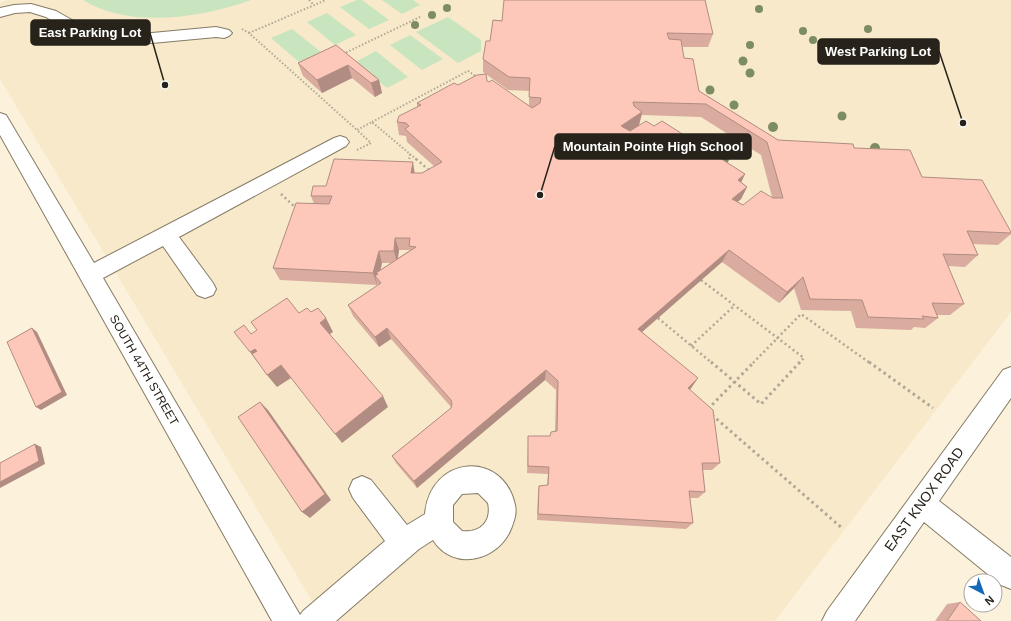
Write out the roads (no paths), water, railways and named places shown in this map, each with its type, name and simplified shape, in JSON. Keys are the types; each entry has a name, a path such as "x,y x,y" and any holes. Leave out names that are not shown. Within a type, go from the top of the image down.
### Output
{"street":[{"path":"0,13 22,8 37,9 51,14 74,28 119,37 152,38 216,32 224,33"},
{"name":"SOUTH 44TH STREET","path":"0,119 288,621"},
{"path":"90,276 340,142"},
{"path":"166,235 205,289"},
{"name":"EAST KNOX ROAD","path":"837,621 1011,378"},
{"path":"362,489 404,544"},
{"path":"922,504 1011,575"},
{"path":"314,621 404,544 438,522"}],"place":[{"name":"East Parking Lot","path":"165,85"},
{"name":"West Parking Lot","path":"963,123"},
{"name":"Mountain Pointe High School","path":"540,195"}]}
